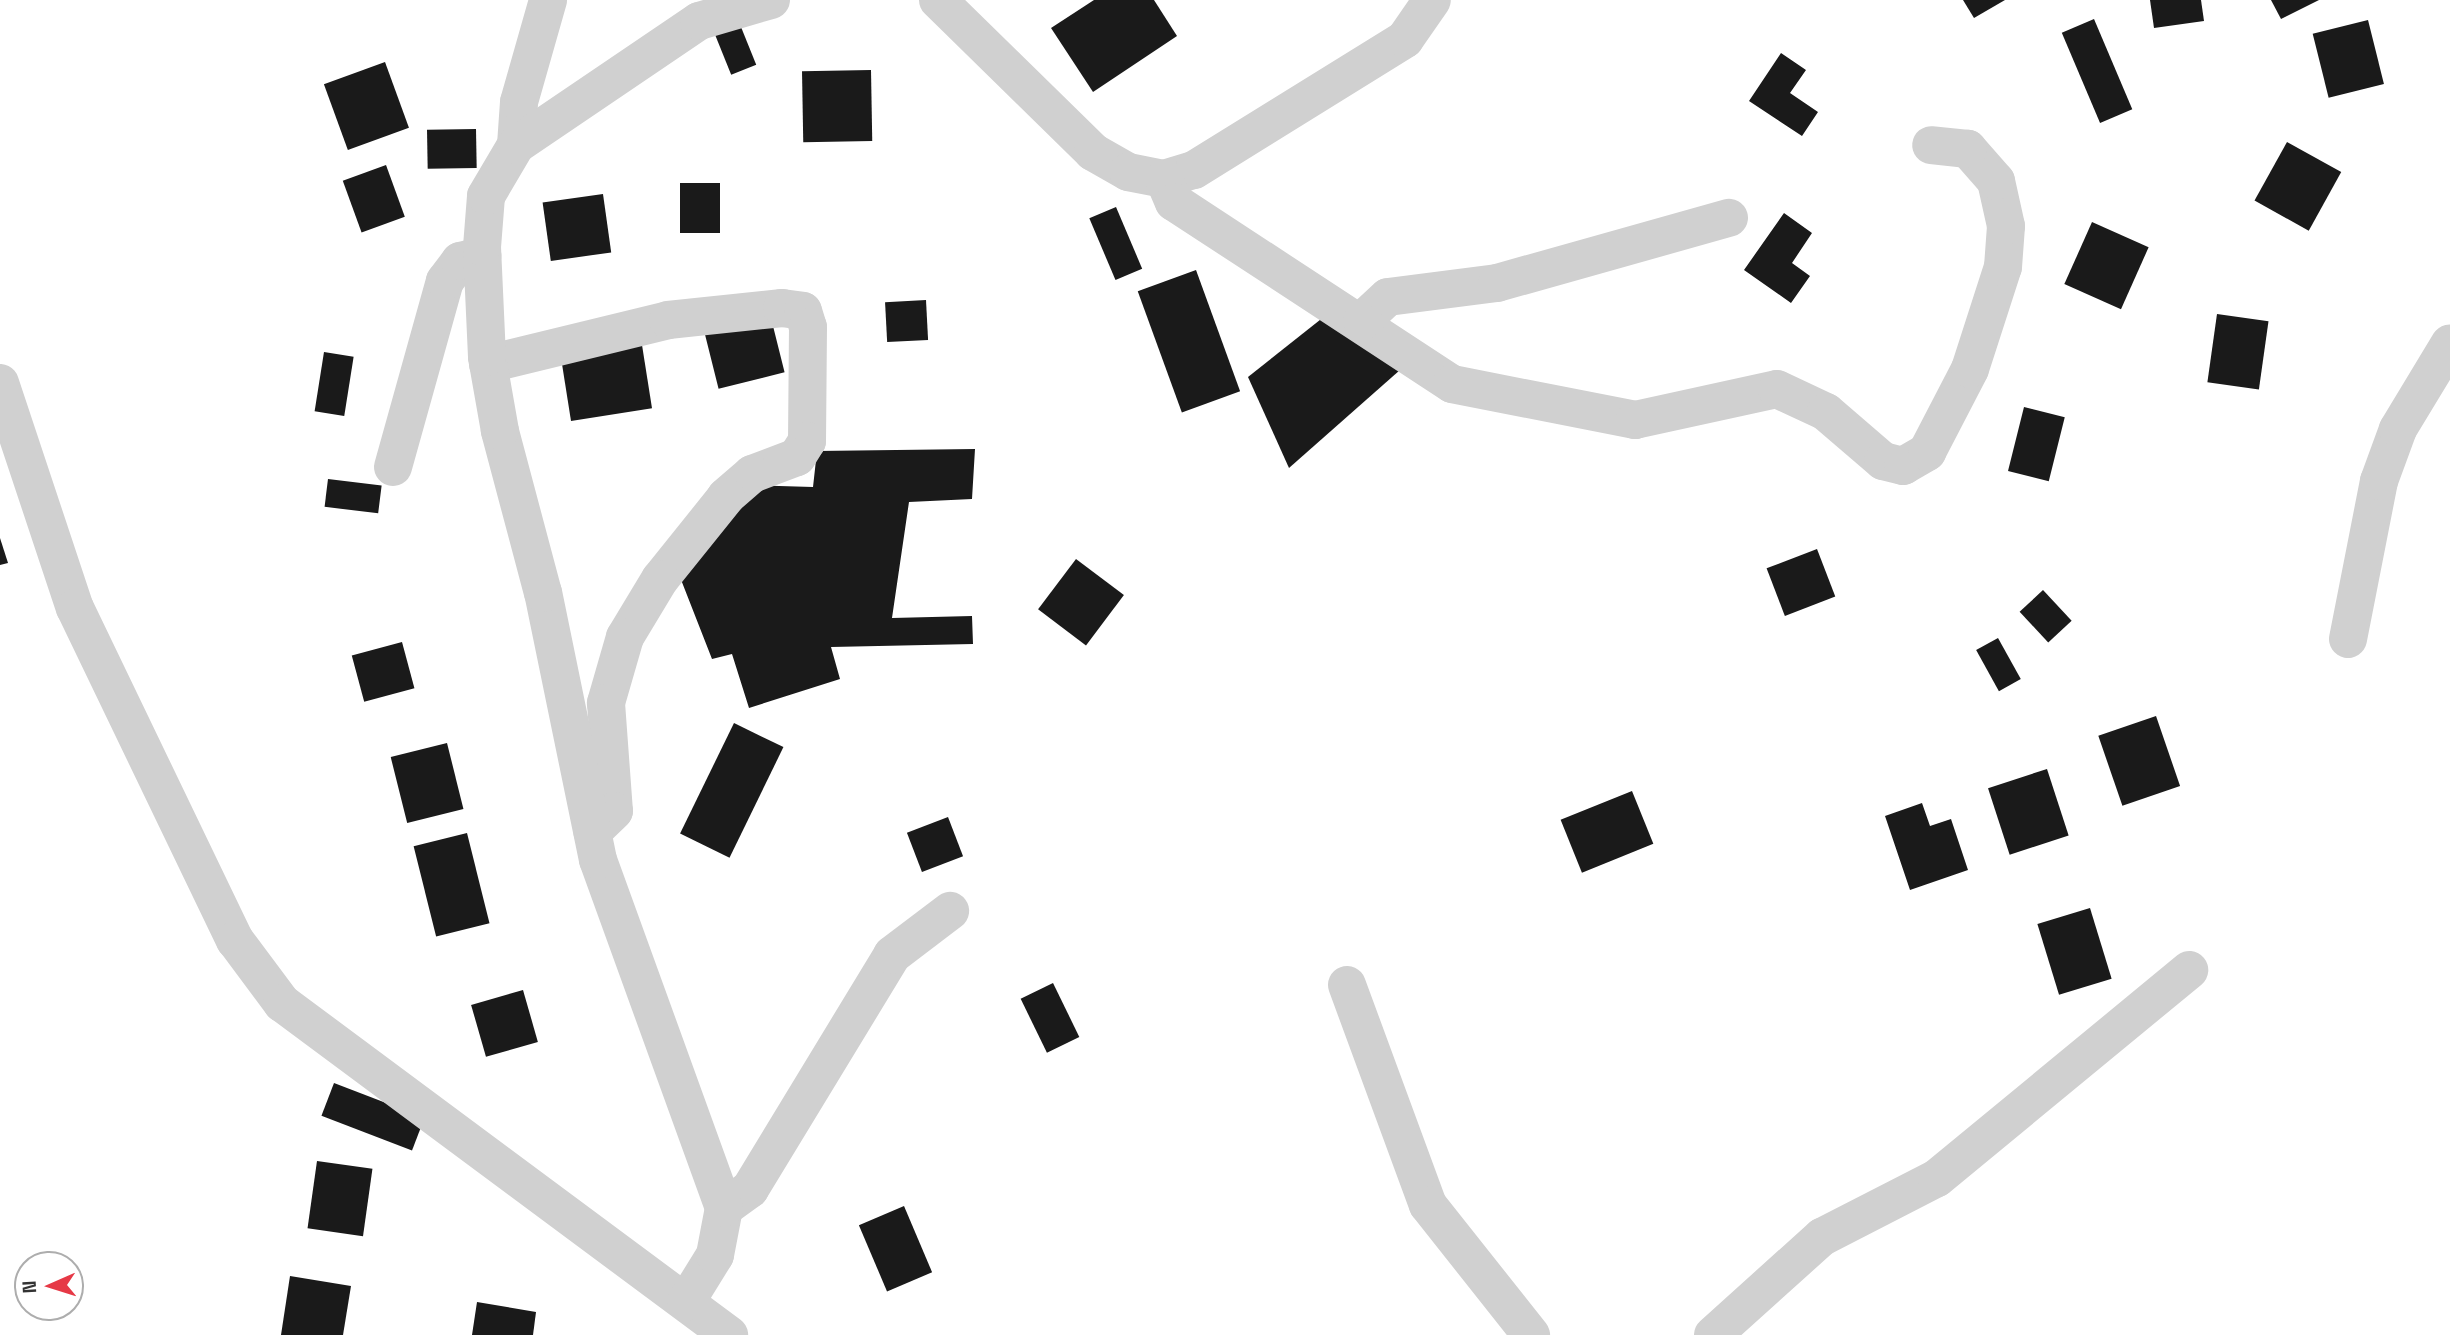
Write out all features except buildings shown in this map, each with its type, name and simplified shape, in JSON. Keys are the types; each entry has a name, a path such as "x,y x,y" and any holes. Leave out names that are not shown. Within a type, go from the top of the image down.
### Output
{"street":[{"path":"516,145 519,102 548,0"},
{"path":"686,1302 716,1255 724,1208 650,1013 592,832 488,364 482,256 486,196 516,145 699,21 771,0"},
{"path":"938,0 1093,152 1143,178 1164,179 1194,170 1405,38 1432,0"},
{"path":"1164,179 1174,202 1362,321 1452,384 1604,417 1681,414 1777,389 1826,412 1883,461 1903,466 1927,452 1970,369 2003,267 2006,226 1996,181 1968,149 1931,145"},
{"path":"1362,321 1388,297 1497,284 1729,218"},
{"path":"393,467 445,281 460,261 482,256"},
{"path":"488,364 668,320 782,307 803,311 808,327 807,442 797,457 752,474 726,497 660,579 625,637 606,703 614,811 592,832"},
{"path":"2348,639 2379,481 2398,429 2450,343"},
{"path":"0,383 75,608 235,940 282,1003 729,1335"},
{"path":"724,1208 750,1189 891,955 950,911"},
{"path":"1713,1335 1822,1237 1937,1178 2189,970"},
{"path":"1347,985 1428,1205 1531,1335"}]}
